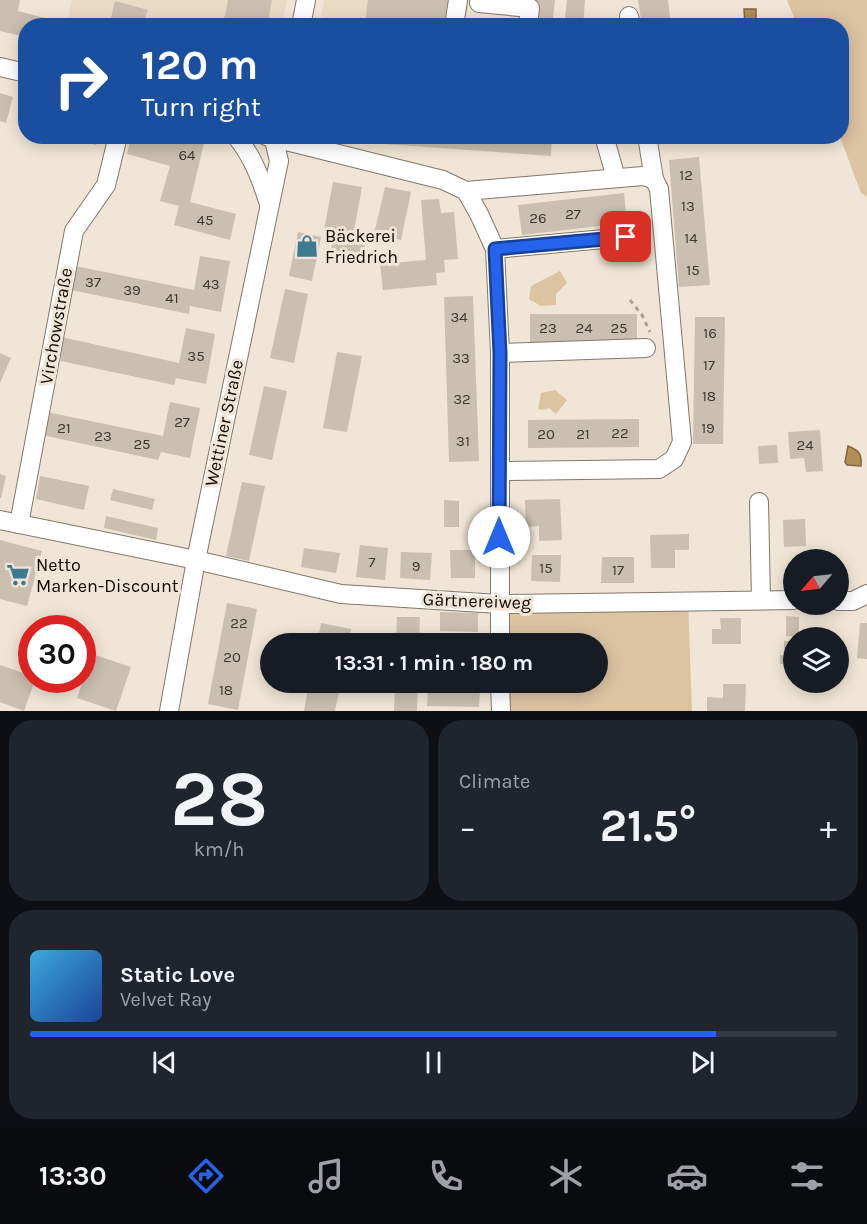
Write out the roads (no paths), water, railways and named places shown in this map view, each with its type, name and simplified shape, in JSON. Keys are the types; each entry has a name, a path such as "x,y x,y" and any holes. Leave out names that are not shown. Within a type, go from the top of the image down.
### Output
{"street":[{"path":"303,18 306,0"},
{"path":"455,18 458,0"},
{"path":"479,3 530,8 529,18"},
{"path":"0,67 18,71"},
{"name":"Virchowstraße","path":"19,524 74,231 106,184 116,144"},
{"path":"242,144 259,172 269,205"},
{"name":"Wettiner Straße","path":"169,711 196,560 279,161 273,144"},
{"path":"298,144 443,180 466,191 643,176 654,179"},
{"path":"606,144 616,178"},
{"path":"500,471 659,469 674,459 682,442 659,189 654,179 648,144"},
{"path":"466,191 495,249 500,353 500,633"},
{"path":"495,249 626,237"},
{"path":"500,353 649,342"},
{"path":"759,502 761,600"},
{"name":"Gärtnereiweg","path":"0,520 196,560 341,594 499,604 783,600"},
{"path":"849,601 867,594"},
{"path":"500,693 501,711"}],"place":[{"name":"Bäckerei Friedrich","path":"307,246"},
{"name":"Netto Marken-Discount","path":"18,575"}]}
